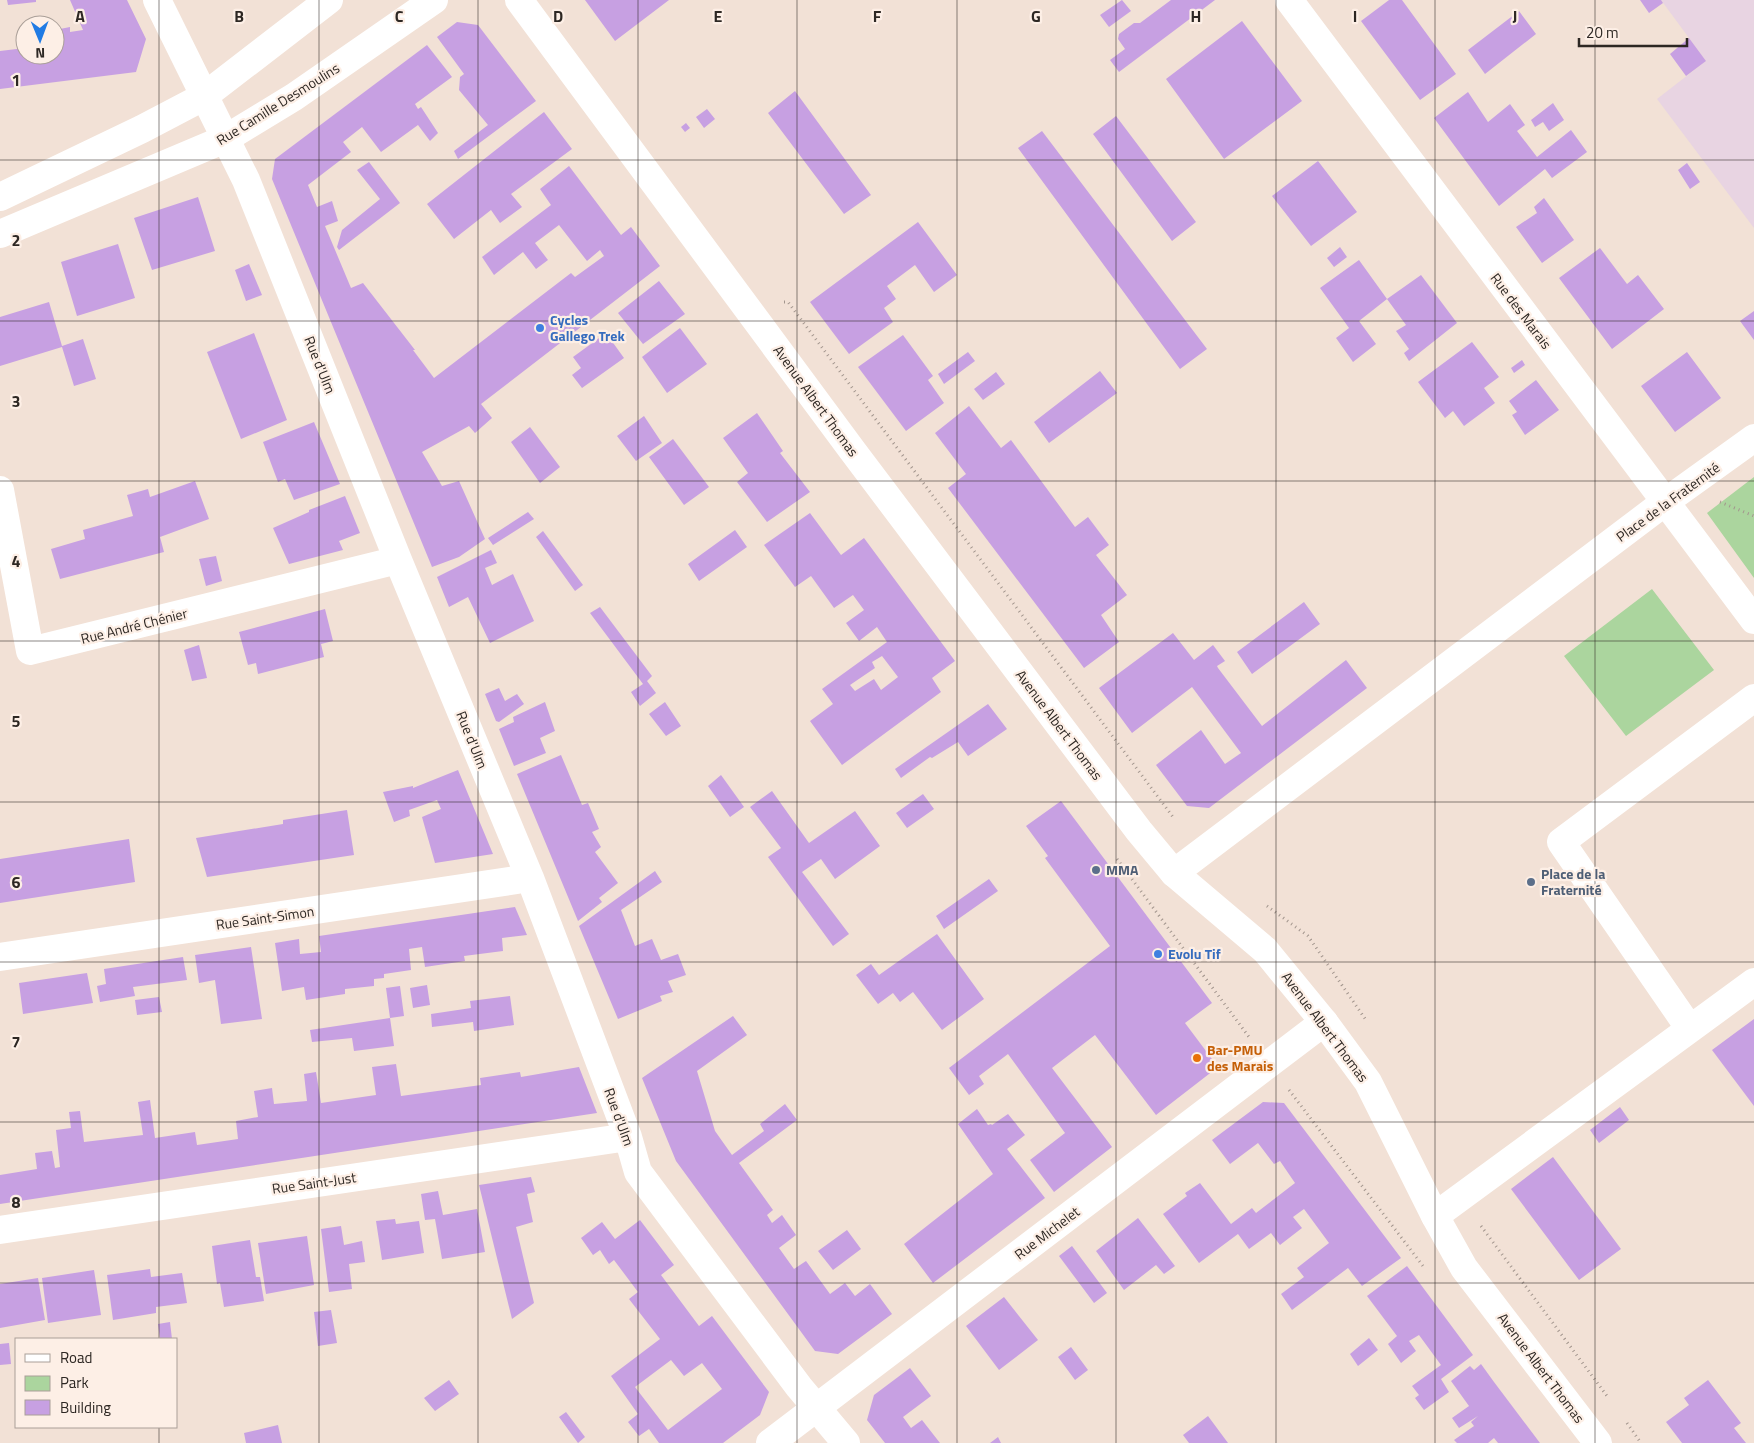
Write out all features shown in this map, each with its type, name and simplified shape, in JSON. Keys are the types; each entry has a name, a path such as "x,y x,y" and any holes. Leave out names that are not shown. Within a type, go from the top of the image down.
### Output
{"street":[{"name":"Rue d'Ulm","path":"157,0 203,97 246,180 398,560 530,878 628,1137 638,1172 799,1387 846,1443"},
{"path":"0,197 142,130 203,97 328,0"},
{"name":"Rue Camille Desmoulins","path":"0,234 225,139 294,97 434,0"},
{"name":"Avenue Albert Thomas","path":"519,0 870,474 1139,830 1174,873 1265,950 1324,1022 1368,1082 1435,1216 1464,1268 1598,1443"},
{"name":"Rue des Marais","path":"1289,0 1754,620"},
{"name":"Place de la Fraternité","path":"1174,873 1665,502 1754,438"},
{"name":"Rue André Chénier","path":"0,490 30,651 398,560"},
{"path":"1690,1028 1561,842 1754,698"},
{"name":"Rue Saint-Simon","path":"0,957 530,878"},
{"path":"1435,1216 1754,982"},
{"name":"Rue Michelet","path":"770,1443 1324,1022"},
{"name":"Rue Saint-Just","path":"0,1230 628,1137"}],"shaded area":[{"path":"1661,0 1754,0 1754,228 1657,99 1706,61"}],"green space":[{"path":"1754,477 1754,578 1707,513"},
{"path":"1652,589 1714,670 1626,736 1564,656"}],"building":[{"path":"7,0 36,0 36,2 8,5"},
{"path":"70,0 127,0 146,39 136,72 0,89 0,51 15,49 15,65 65,65 65,28 70,27 70,32 83,30"},
{"path":"585,0 669,0 615,41"},
{"path":"1122,0 1131,11 1109,27 1100,15"},
{"path":"1171,0 1215,0 1119,72 1110,60 1125,49 1118,39 1119,34 1134,23 1140,23"},
{"path":"1389,0 1402,0 1456,74 1420,100 1361,21"},
{"path":"1640,0 1661,0 1663,3 1649,13"},
{"path":"1519,11 1536,34 1485,74 1468,50"},
{"path":"1242,21 1302,101 1224,159 1166,79"},
{"path":"457,22 478,25 536,101 458,159 454,151 488,125 459,90 460,77 464,74 437,37"},
{"path":"1689,38 1706,61 1686,76 1670,54"},
{"path":"427,45 452,77 415,104 418,109 421,107 438,133 430,141 418,125 381,152 362,127 343,142 351,152 308,185 317,207 332,201 338,221 325,226 351,288 363,283 415,350 413,350 434,378 571,273 575,277 604,256 600,250 587,261 559,225 535,243 548,260 536,269 523,252 494,275 482,257 551,205 540,189 569,166 621,235 631,227 660,266 481,404 492,418 475,433 469,426 422,452 442,486 459,481 485,539 459,557 432,567 272,179 275,159"},
{"path":"795,91 871,195 844,214 768,113"},
{"path":"1468,92 1488,122 1510,104 1525,125 1517,131 1537,157 1571,130 1587,152 1552,178 1545,169 1499,206 1434,118"},
{"path":"1553,103 1564,120 1549,131 1543,122 1535,127 1531,120"},
{"path":"707,109 715,119 704,128 696,117"},
{"path":"544,112 572,149 511,194 522,207 500,223 491,210 454,239 427,204"},
{"path":"1116,116 1196,222 1172,241 1093,134"},
{"path":"686,123 690,128 685,132 681,127"},
{"path":"1042,131 1207,349 1180,369 1018,148"},
{"path":"1318,161 1357,212 1311,246 1272,196"},
{"path":"369,162 400,203 339,250 337,247 342,230 380,199 357,170"},
{"path":"1687,163 1700,182 1690,189 1678,170"},
{"path":"198,197 215,251 152,270 134,218"},
{"path":"1544,198 1574,240 1542,263 1516,227 1537,213 1534,207"},
{"path":"918,222 957,275 934,292 915,265 887,286 896,299 884,308 893,322 849,354 810,302"},
{"path":"118,244 135,298 77,316 61,262"},
{"path":"1340,247 1347,257 1334,267 1327,258"},
{"path":"1600,248 1627,284 1638,275 1664,309 1612,349 1559,278"},
{"path":"1359,260 1387,299 1359,321 1376,344 1353,362 1336,338 1349,328 1320,288"},
{"path":"249,264 262,295 246,301 235,270"},
{"path":"1421,275 1457,323 1409,361 1404,353 1409,349 1396,331 1406,325 1387,299"},
{"path":"659,281 685,314 643,344 618,313"},
{"path":"49,302 62,346 83,339 96,379 74,386 62,347 0,366 0,317"},
{"path":"1754,311 1754,340 1740,321"},
{"path":"680,328 707,364 667,393 642,357"},
{"path":"254,333 287,420 241,439 207,352"},
{"path":"606,333 624,358 582,388 572,375 581,368 573,357"},
{"path":"903,335 933,376 928,380 944,403 906,431 858,367"},
{"path":"1472,342 1499,377 1484,388 1495,403 1464,426 1453,411 1445,418 1418,382"},
{"path":"968,352 975,361 944,384 938,374"},
{"path":"1687,352 1721,398 1675,432 1641,386"},
{"path":"1522,360 1525,365 1514,373 1511,368"},
{"path":"1100,371 1117,393 1049,443 1034,422"},
{"path":"996,372 1005,384 983,400 974,389"},
{"path":"1536,380 1559,410 1525,435 1512,415 1517,412 1509,401"},
{"path":"969,406 1001,448 1011,440 1075,527 1088,517 1109,545 1096,555 1127,595 1101,615 1119,642 1084,668 948,488 966,474 935,433"},
{"path":"757,413 783,451 780,453 810,492 767,522 737,482 748,473 723,438"},
{"path":"644,416 662,443 636,461 617,436"},
{"path":"314,422 340,484 294,500 285,479 278,482 263,442"},
{"path":"530,427 560,467 540,483 511,442"},
{"path":"673,439 709,487 684,505 649,457"},
{"path":"195,481 209,519 160,537 164,552 60,579 51,549 85,539 83,530 133,516 127,495 148,489 150,497"},
{"path":"345,496 360,533 339,541 343,550 289,564 273,528 309,512 309,510"},
{"path":"528,512 534,519 493,545 488,538"},
{"path":"810,513 841,555 864,538 955,661 932,678 941,692 842,765 810,721 833,704 822,689 887,642 877,627 859,641 846,623 864,610 853,595 834,608 811,576 795,587 764,545","holes":["882,656 898,677 881,690 874,679 855,691 850,685 875,668 872,662"]},
{"path":"735,530 747,547 699,581 688,564"},
{"path":"543,531 583,585 575,591 536,537"},
{"path":"491,550 497,563 485,568 492,585 513,574 534,621 490,643 468,597 449,607 437,577"},
{"path":"216,556 222,581 206,586 199,559"},
{"path":"1304,602 1320,624 1252,674 1237,652"},
{"path":"600,607 652,676 647,681 656,693 640,706 631,692 643,684 590,613"},
{"path":"325,609 333,641 321,644 324,657 258,674 256,663 248,665 239,632"},
{"path":"1173,633 1194,660 1213,645 1225,661 1217,666 1218,668 1262,726 1346,660 1367,688 1209,808 1187,806 1156,765 1201,730 1225,764 1241,753 1192,687 1132,733 1099,688"},
{"path":"199,645 207,678 192,681 184,650"},
{"path":"499,688 505,701 517,694 524,704 499,722 496,721 485,694"},
{"path":"545,702 555,731 540,738 546,753 514,766 499,729 514,722 513,717"},
{"path":"665,702 681,726 666,736 649,714"},
{"path":"988,704 1007,729 968,756 958,742 932,758 930,757 901,778 895,769"},
{"path":"561,755 582,805 588,803 599,829 592,832 601,847 595,852 618,883 599,898 602,902 578,921 517,774"},
{"path":"458,770 493,854 435,863 422,817 441,809 437,800 409,810 410,816 394,822 383,792 413,786 413,788"},
{"path":"721,775 744,807 730,817 708,786"},
{"path":"772,791 809,843 855,811 880,846 835,879 821,859 802,872 849,934 833,946 768,857 781,848 750,807"},
{"path":"923,794 934,809 907,828 896,813"},
{"path":"1061,801 1212,1003 1185,1023 1218,1067 1156,1115 1095,1035 1052,1068 1112,1147 1054,1192 1030,1160 1065,1133 1008,1054 979,1076 984,1084 969,1095 949,1068 1110,946 1045,858 1048,856 1026,826"},
{"path":"347,810 354,855 207,877 196,838 283,824 283,820"},
{"path":"129,839 135,882 0,903 0,859"},
{"path":"655,871 662,882 621,910 635,946 652,939 661,960 678,954 686,975 668,981 673,992 660,996 662,1001 618,1019 579,926"},
{"path":"989,879 998,891 944,929 936,916"},
{"path":"515,907 527,935 502,938 503,951 464,956 465,961 425,967 422,947 409,949 411,970 384,974 384,978 374,979 374,986 345,989 345,994 306,1000 304,987 282,991 275,943 299,939 300,954 321,952 319,936"},
{"path":"937,934 984,999 942,1030 913,992 900,1002 893,993 878,1004 856,975 871,964 879,975"},
{"path":"251,947 262,1019 221,1024 215,980 199,983 195,955"},
{"path":"183,957 187,980 133,987 135,996 100,1002 97,986 106,984 104,969"},
{"path":"87,973 93,1003 23,1014 19,983"},
{"path":"427,985 430,1005 413,1008 410,988"},
{"path":"400,986 404,1016 390,1018 386,988"},
{"path":"510,996 514,1025 474,1031 473,1022 432,1027 431,1014 471,1008 470,1001"},
{"path":"159,997 162,1012 137,1015 135,1000"},
{"path":"733,1016 747,1035 697,1071 715,1131 732,1155 764,1131 760,1124 785,1104 797,1120 739,1163 773,1210 767,1215 772,1223 782,1215 796,1235 779,1248 794,1269 806,1261 830,1294 845,1283 855,1296 870,1284 892,1314 838,1354 815,1351 676,1161 642,1078"},
{"path":"390,1018 394,1046 354,1051 352,1038 312,1042 310,1030"},
{"path":"1754,1019 1754,1106 1712,1050"},
{"path":"396,1064 401,1096 481,1085 480,1078 520,1072 521,1077 579,1067 597,1113 0,1204 0,1175 37,1169 35,1153 52,1151 55,1168 60,1167 56,1130 71,1128 69,1112 80,1111 84,1142 143,1135 138,1102 150,1100 155,1138 195,1132 197,1145 238,1139 236,1121 258,1117 254,1091 272,1088 274,1104 307,1101 304,1074 316,1072 321,1103 376,1095 372,1067"},
{"path":"1263,1102 1284,1103 1401,1258 1362,1286 1348,1268 1292,1310 1281,1294 1304,1277 1297,1268 1329,1243 1304,1209 1293,1217 1302,1228 1280,1245 1271,1233 1249,1249 1238,1234 1199,1263 1163,1214 1187,1196 1185,1193 1200,1183 1231,1224 1252,1208 1256,1213 1295,1183 1280,1161 1274,1164 1258,1143 1230,1164 1212,1140"},
{"path":"1620,1107 1629,1120 1599,1143 1590,1130"},
{"path":"977,1109 988,1125 992,1125 1008,1114 1025,1135 1007,1149 1045,1198 933,1283 904,1244 993,1174 958,1124"},
{"path":"1553,1157 1621,1249 1579,1280 1511,1189"},
{"path":"531,1177 535,1192 527,1194 533,1222 516,1227 534,1303 512,1319 479,1185"},
{"path":"438,1191 443,1215 477,1209 485,1252 442,1259 435,1219 425,1220 421,1194"},
{"path":"1138,1218 1175,1266 1164,1274 1156,1265 1124,1290 1096,1251"},
{"path":"395,1219 396,1224 419,1221 424,1253 382,1260 376,1221"},
{"path":"640,1220 674,1265 661,1275 699,1326 712,1316 769,1392 760,1415 723,1443 659,1443 649,1429 639,1436 628,1422 638,1414 611,1376 660,1339 629,1299 638,1292 614,1260 609,1264 600,1250 593,1255 581,1238 602,1222 615,1239","holes":["671,1360 684,1376 702,1363 722,1389 668,1430 635,1387"]},
{"path":"341,1226 344,1245 362,1241 365,1262 349,1264 352,1289 329,1292 321,1229"},
{"path":"847,1230 861,1249 833,1270 818,1251"},
{"path":"307,1236 314,1285 266,1294 258,1243"},
{"path":"250,1240 256,1277 260,1277 264,1301 224,1307 220,1283 217,1284 212,1246"},
{"path":"1072,1246 1107,1293 1094,1303 1059,1256"},
{"path":"1407,1266 1473,1355 1441,1379 1449,1392 1424,1410 1415,1398 1419,1395 1412,1386 1441,1365 1419,1335 1409,1341 1416,1351 1401,1363 1388,1344 1397,1336 1367,1296"},
{"path":"150,1269 151,1277 182,1273 187,1303 156,1307 156,1313 113,1320 107,1275"},
{"path":"94,1270 101,1315 48,1323 42,1278"},
{"path":"38,1278 45,1320 0,1328 0,1284"},
{"path":"1004,1297 1038,1340 999,1370 966,1326"},
{"path":"331,1310 337,1343 318,1346 314,1312"},
{"path":"170,1322 172,1338 160,1338 158,1324"},
{"path":"1369,1338 1378,1350 1358,1366 1350,1354"},
{"path":"9,1343 11,1364 0,1365 0,1344"},
{"path":"1071,1347 1088,1370 1075,1380 1058,1357"},
{"path":"1481,1364 1540,1443 1498,1443 1494,1438 1488,1443 1457,1443 1454,1440 1474,1426 1471,1422 1478,1416 1459,1428 1452,1418 1469,1406 1451,1381 1470,1366 1474,1370"},
{"path":"910,1368 931,1396 903,1417 911,1428 922,1420 940,1443 885,1443 867,1420 874,1395"},
{"path":"449,1380 459,1394 435,1411 424,1398"},
{"path":"1708,1380 1741,1423 1734,1428 1746,1443 1682,1443 1666,1422 1689,1405 1684,1398"},
{"path":"566,1412 585,1437 578,1443 559,1417"},
{"path":"1208,1416 1228,1443 1189,1443 1183,1435"},
{"path":"278,1425 282,1443 246,1443 244,1433"},
{"path":"998,1437 1001,1443 990,1443"}],"place":[{"name":"Cycles Gallego Trek","path":"540,328"},
{"name":"MMA","path":"1096,870"},
{"name":"Place de la Fraternité","path":"1531,882"},
{"name":"Evolu Tif","path":"1158,954"},
{"name":"Bar-PMU des Marais","path":"1197,1058"}]}
